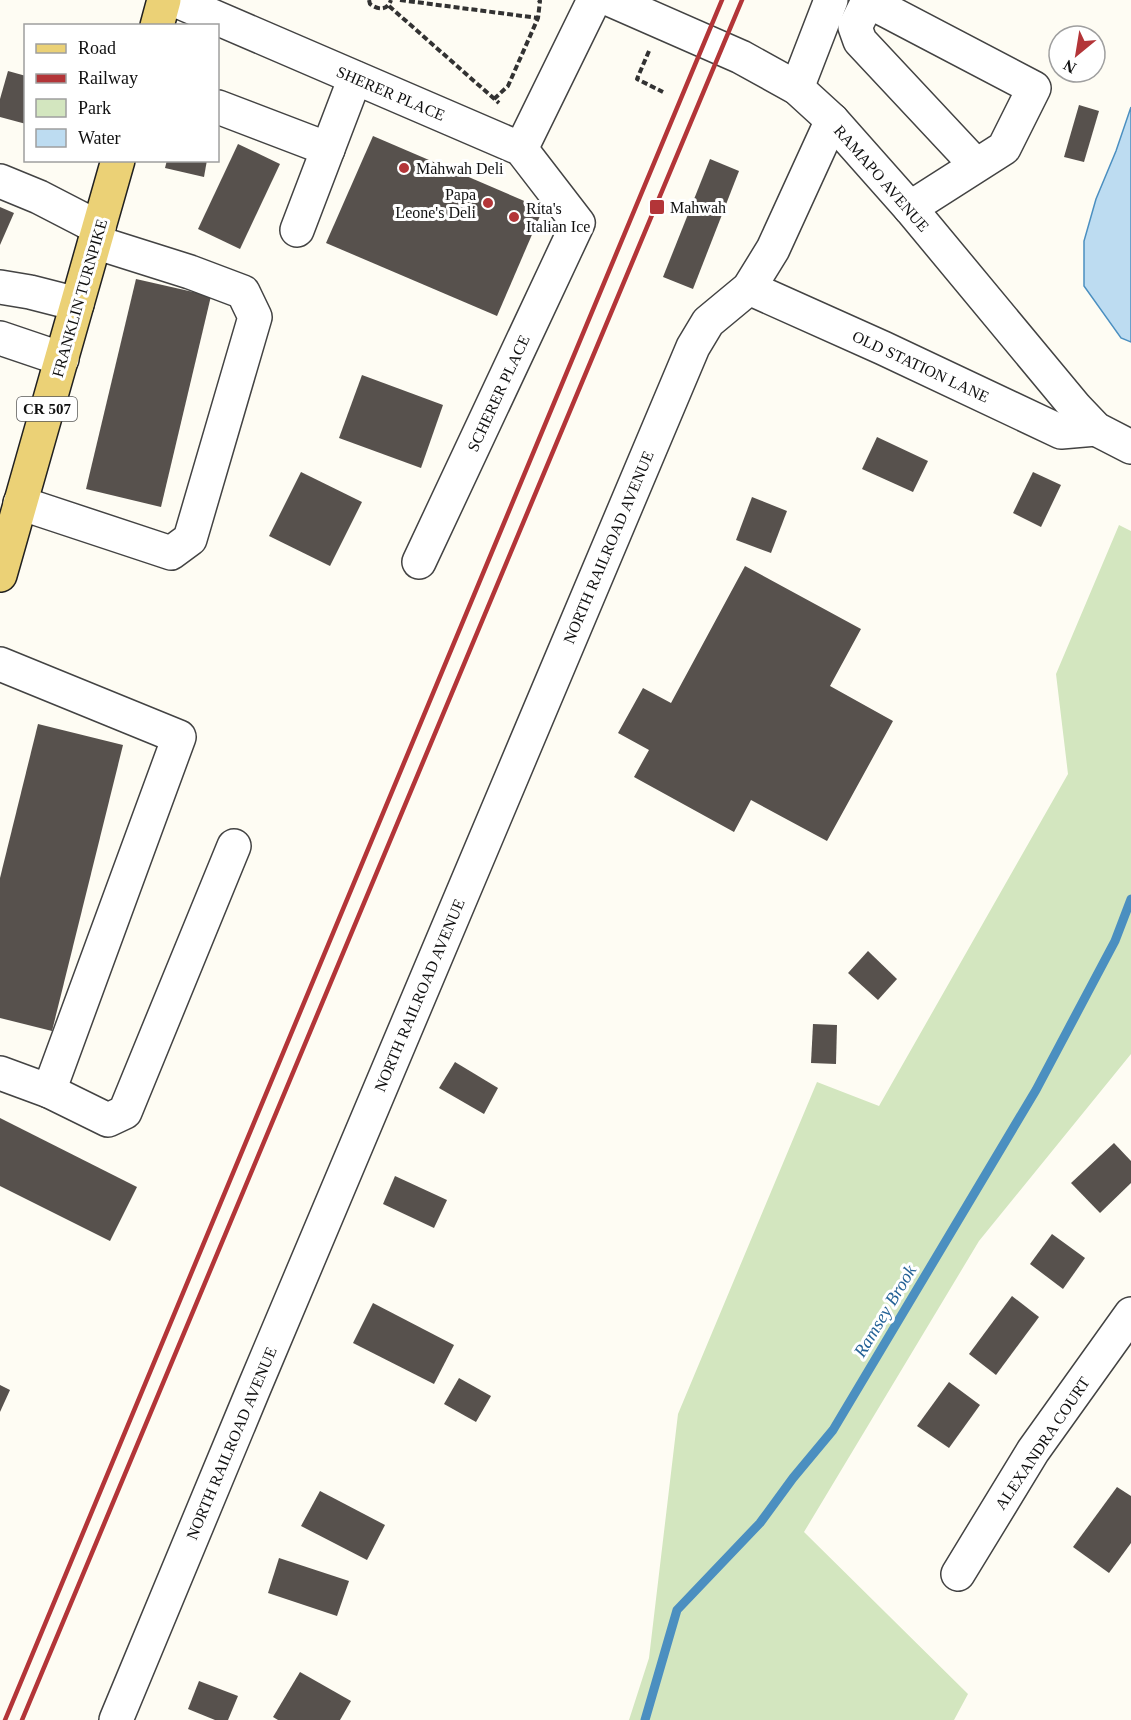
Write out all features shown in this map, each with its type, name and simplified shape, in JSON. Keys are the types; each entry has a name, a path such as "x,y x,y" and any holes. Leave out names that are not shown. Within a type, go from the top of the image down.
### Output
{"main road":[{"path":"158,24 164,0"},
{"name":"FRANKLIN TURNPIKE","path":"0,575 117,162"}],"street":[{"name":"SHERER PLACE","path":"176,0 521,149 578,223"},
{"path":"521,149 594,0"},
{"name":"RAMAPO AVENUE","path":"610,0 741,57 797,88 832,120 910,208 1048,376 1096,429"},
{"path":"797,88 831,0"},
{"path":"910,208 1004,148 1034,88 867,0 855,27 860,41 976,165"},
{"path":"297,230 355,78"},
{"path":"219,107 328,149"},
{"name":"NORTH RAILROAD AVENUE","path":"116,1720 693,346 708,322 749,288 773,249 832,120"},
{"path":"0,181 39,197 97,235 243,292 255,317 190,539 171,553 20,502"},
{"name":"SCHERER PLACE","path":"419,562 578,223"},
{"path":"0,287 77,304"},
{"name":"OLD STATION LANE","path":"749,288 1061,432 1096,429"},
{"path":"0,338 62,358"},
{"path":"1096,429 1131,447"},
{"path":"0,664 179,737 49,1091"},
{"path":"0,1072 49,1091 108,1120 125,1112 234,846"},
{"name":"ALEXANDRA COURT","path":"958,1574 1033,1451 1131,1314"}],"path":[{"path":"369,0 370,4 382,9 389,6 391,0"},
{"path":"400,0 538,18"},
{"path":"494,99 508,86 538,18 540,1 538,0"},
{"path":"389,6 499,103"},
{"path":"644,63 637,79 663,92"}],"green space":[{"path":"1119,525 1131,531 1131,1054 979,1241 804,1532 968,1694 954,1720 629,1720 649,1658 678,1414 817,1082 879,1106 1068,774 1056,674"}],"water":[{"path":"1131,107 1131,342 1121,338 1084,286 1084,241 1096,199"}],"building":[{"path":"8,71 24,75 24,123 0,117 0,99"},
{"path":"1079,105 1099,111 1084,162 1064,157"},
{"path":"373,136 543,209 497,316 326,243"},
{"path":"238,144 280,164 240,249 198,229"},
{"name":"Mahwah","path":"710,159 739,171 693,289 663,277"},
{"path":"166,162 207,162 204,177 165,168"},
{"path":"0,207 14,213 0,245"},
{"path":"136,279 211,296 161,507 86,489"},
{"path":"362,375 443,405 421,468 339,438"},
{"path":"877,437 928,461 913,492 862,469"},
{"path":"301,472 362,502 330,566 269,536"},
{"path":"1033,472 1061,485 1041,527 1013,513"},
{"path":"752,497 787,511 771,553 736,540"},
{"path":"745,566 861,629 830,686 893,721 827,841 751,800 734,832 634,777 649,750 618,733 643,688 671,703"},
{"path":"38,724 123,745 52,1031 0,1018 0,878"},
{"path":"868,951 897,979 878,1000 848,973"},
{"path":"813,1024 837,1025 836,1064 811,1063"},
{"path":"455,1062 498,1088 484,1114 439,1088"},
{"path":"0,1118 137,1187 110,1241 0,1186"},
{"path":"1114,1143 1131,1161 1131,1183 1100,1213 1071,1183"},
{"path":"395,1176 447,1200 434,1228 383,1204"},
{"path":"1052,1234 1085,1258 1063,1289 1030,1264"},
{"path":"1012,1296 1039,1317 996,1375 969,1354"},
{"path":"373,1303 454,1345 434,1384 353,1343"},
{"path":"459,1378 491,1396 476,1422 444,1404"},
{"path":"949,1382 980,1405 949,1448 917,1426"},
{"path":"0,1385 10,1390 0,1412"},
{"path":"1117,1487 1131,1496 1131,1543 1109,1573 1073,1547"},
{"path":"320,1491 385,1525 367,1560 301,1526"},
{"path":"279,1558 349,1581 337,1616 268,1593"},
{"path":"300,1672 351,1701 340,1720 278,1720 273,1717"},
{"path":"199,1681 238,1696 228,1720 215,1720 188,1709"}],"waterway":[{"name":"Ramsey Brook","path":"645,1720 677,1610 760,1523 793,1478 833,1430 1036,1090 1115,941 1131,899"}],"railway":[{"path":"5,1720 722,0"},
{"path":"22,1720 742,0"}],"place":[{"name":"Mahwah Deli","path":"404,168"},
{"name":"Papa Leone's Deli","path":"488,203"},
{"name":"Mahwah","path":"657,207"},
{"name":"Rita's Italian Ice","path":"514,217"}]}
